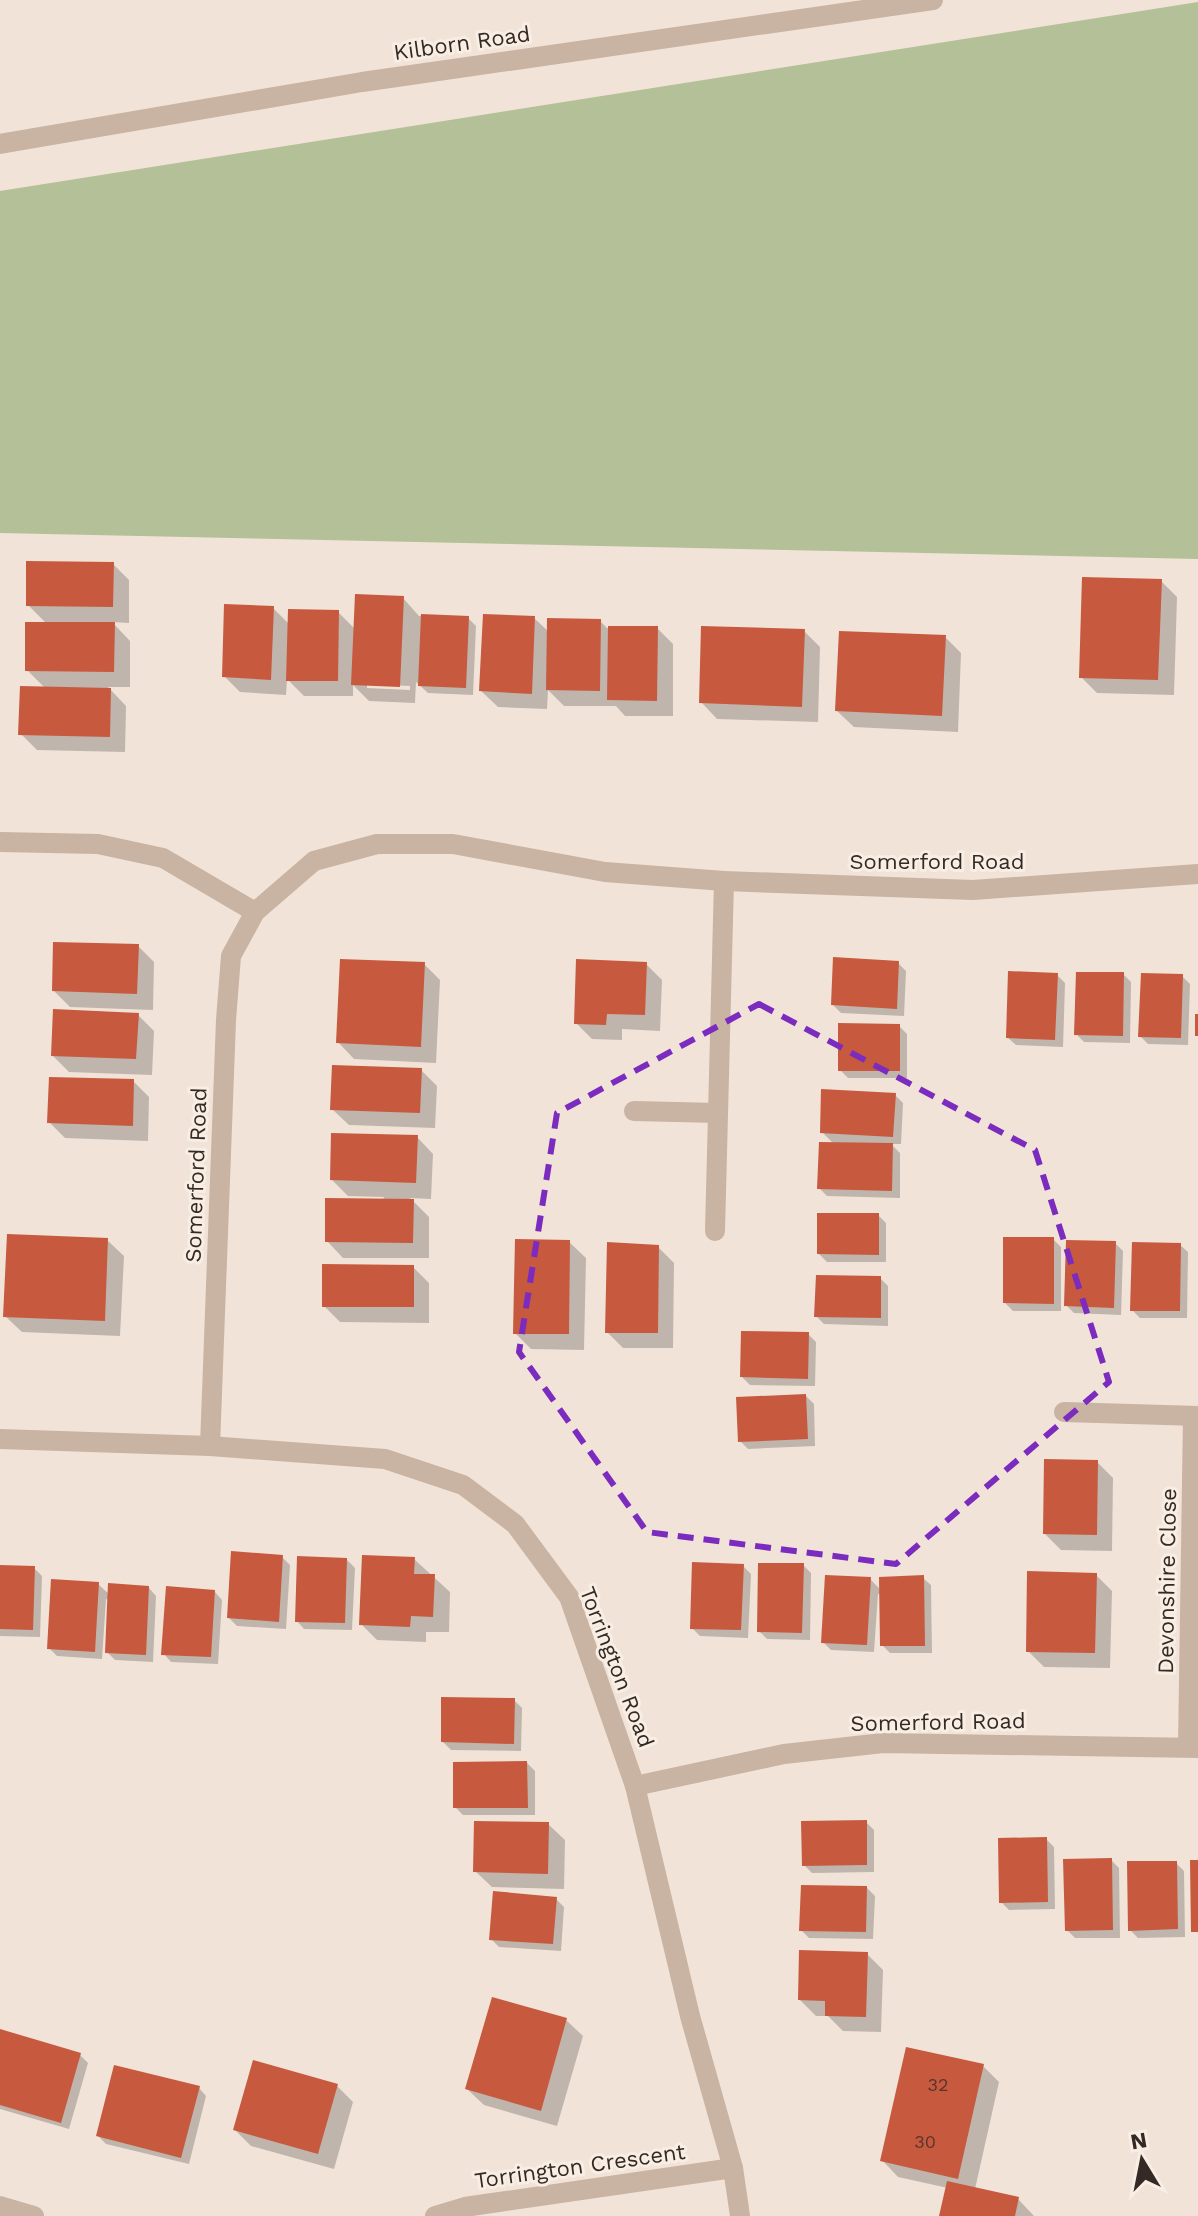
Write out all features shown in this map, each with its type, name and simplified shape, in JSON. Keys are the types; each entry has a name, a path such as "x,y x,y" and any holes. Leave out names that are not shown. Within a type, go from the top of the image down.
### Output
{"street":[{"name":"Kilborn Road","path":"0,144 362,82 933,0"},
{"path":"0,842 98,844 163,858 255,912"},
{"name":"Somerford Road","path":"210,1446 231,956 255,912 314,861 377,844 453,844 605,872 724,881 973,890 1198,874"},
{"path":"715,1231 724,881"},
{"path":"634,1111 718,1113"},
{"name":"Devonshire Close","path":"1064,1412 1196,1416 1193,1747"},
{"name":"Torrington Road","path":"0,1439 210,1446 385,1459 463,1485 515,1524 569,1597 635,1786 690,2016 733,2168 740,2216"},
{"name":"Somerford Road","path":"635,1786 784,1754 883,1743 1193,1747"},
{"name":"Torrington Crescent","path":"435,2216 465,2207 733,2168"},
{"path":"0,2206 34,2216"}],"highlighted area":[{"path":"759,1004 1035,1150 1109,1382 896,1564 647,1532 519,1352 557,1113"}],"green space":[{"path":"1198,2 1198,559 0,533 0,191"}],"building":[{"path":"26,561 114,562 113,607 26,606"},
{"path":"1082,577 1162,579 1158,680 1079,678"},
{"path":"355,594 404,596 400,687 351,685"},
{"path":"224,604 274,606 271,680 222,677"},
{"path":"288,609 339,610 338,681 286,681"},
{"path":"421,614 469,616 466,688 418,686"},
{"path":"483,614 535,616 532,694 479,691"},
{"path":"547,618 601,619 600,691 546,690"},
{"path":"25,622 115,622 114,672 25,671"},
{"path":"608,626 658,626 657,701 607,700"},
{"path":"701,626 805,629 802,707 699,703"},
{"path":"839,631 946,635 942,716 835,711"},
{"path":"20,686 111,688 110,737 18,735"},
{"path":"53,942 139,944 137,994 52,991"},
{"path":"833,957 899,961 897,1009 831,1005"},
{"path":"340,959 425,962 421,1047 336,1043"},
{"path":"576,959 647,962 645,1015 607,1014 606,1025 574,1024"},
{"path":"1008,971 1058,973 1055,1040 1006,1038"},
{"path":"1076,972 1124,972 1123,1036 1074,1035"},
{"path":"1141,973 1183,974 1181,1038 1138,1037"},
{"path":"53,1009 139,1013 136,1059 51,1056"},
{"path":"1195,1014 1198,1014 1198,1036 1195,1036"},
{"path":"838,1023 900,1024 900,1071 838,1071"},
{"path":"332,1065 422,1068 420,1113 330,1110"},
{"path":"49,1077 134,1079 133,1126 47,1123"},
{"path":"821,1089 896,1093 893,1137 820,1133"},
{"path":"331,1133 418,1135 416,1183 330,1180"},
{"path":"819,1142 893,1143 892,1191 817,1189"},
{"path":"325,1198 414,1199 413,1243 325,1242"},
{"path":"817,1213 879,1213 879,1255 817,1254"},
{"path":"7,1234 108,1238 105,1321 3,1317"},
{"path":"1003,1237 1054,1237 1054,1304 1003,1303"},
{"path":"515,1239 570,1240 569,1334 513,1334"},
{"path":"1066,1240 1116,1241 1114,1308 1064,1306"},
{"path":"607,1242 659,1245 658,1333 605,1333"},
{"path":"1132,1242 1181,1243 1180,1311 1130,1311"},
{"path":"322,1264 414,1265 414,1307 322,1307"},
{"path":"816,1275 881,1276 881,1318 814,1317"},
{"path":"741,1331 809,1332 808,1379 740,1377"},
{"path":"806,1394 808,1439 738,1442 736,1397"},
{"path":"1044,1459 1098,1460 1097,1535 1043,1534"},
{"path":"231,1551 283,1555 279,1622 227,1618"},
{"path":"362,1555 415,1557 414,1574 435,1574 433,1617 411,1616 410,1627 359,1625"},
{"path":"297,1556 347,1558 345,1623 295,1622"},
{"path":"692,1562 744,1564 741,1630 690,1629"},
{"path":"758,1563 804,1563 802,1633 757,1632"},
{"path":"0,1565 35,1566 33,1630 0,1629"},
{"path":"1027,1571 1097,1573 1095,1653 1026,1652"},
{"path":"825,1575 871,1577 867,1645 821,1643"},
{"path":"924,1575 925,1646 880,1646 879,1577"},
{"path":"51,1579 99,1582 95,1652 47,1649"},
{"path":"108,1583 149,1586 146,1655 105,1653"},
{"path":"166,1586 215,1590 211,1657 161,1655"},
{"path":"441,1697 515,1698 514,1744 441,1742"},
{"path":"527,1761 528,1808 453,1808 453,1762"},
{"path":"867,1820 867,1865 802,1866 801,1821"},
{"path":"474,1821 549,1822 548,1874 473,1872"},
{"path":"1047,1837 1048,1902 999,1903 998,1838"},
{"path":"1112,1858 1113,1930 1065,1931 1063,1859"},
{"path":"1190,1860 1198,1860 1198,1932 1191,1932"},
{"path":"1127,1861 1177,1861 1178,1929 1128,1931"},
{"path":"801,1885 867,1886 866,1932 799,1931"},
{"path":"493,1891 557,1897 553,1944 489,1940"},
{"path":"799,1950 868,1952 866,2017 825,2016 825,2001 798,2000"},
{"path":"492,1997 567,2018 541,2111 465,2089"},
{"path":"0,2029 81,2053 61,2123 0,2105"},
{"path":"906,2047 984,2064 958,2179 880,2161"},
{"path":"253,2060 338,2084 318,2154 233,2130"},
{"path":"114,2065 200,2086 181,2158 96,2136"},
{"path":"947,2181 1019,2197 1015,2216 939,2216"}]}
